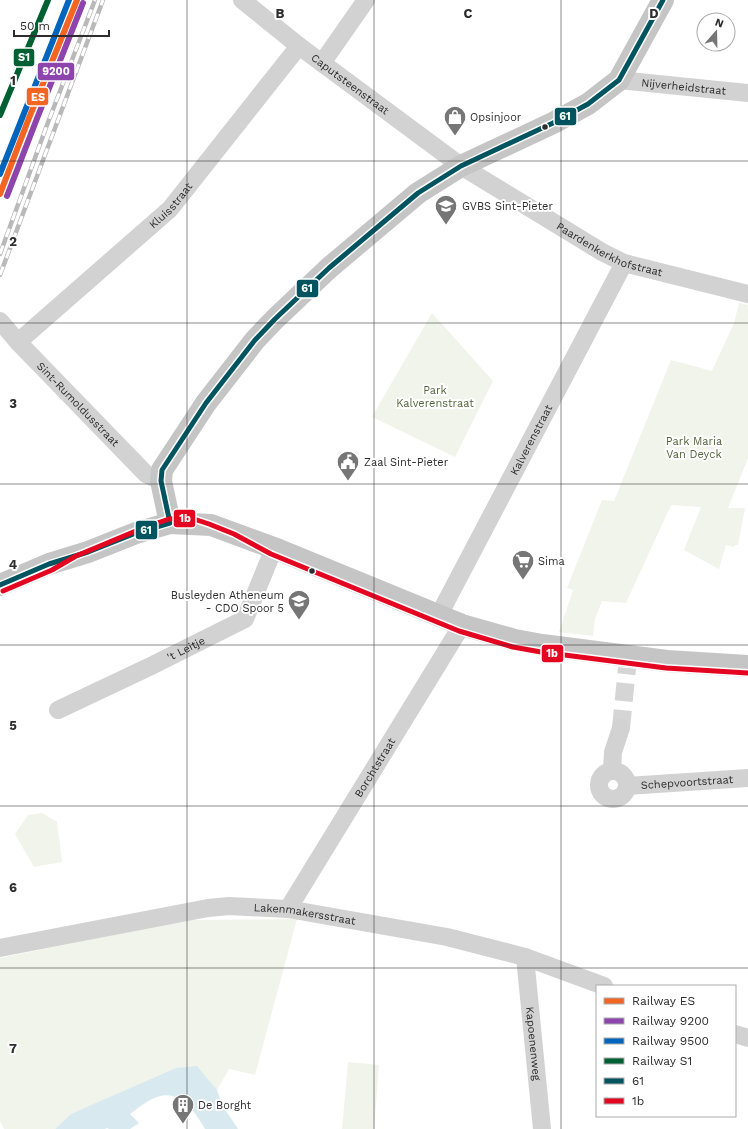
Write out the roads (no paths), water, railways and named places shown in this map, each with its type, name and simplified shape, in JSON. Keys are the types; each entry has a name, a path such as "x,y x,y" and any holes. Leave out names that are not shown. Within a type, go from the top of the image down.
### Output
{"main road":[{"path":"169,517 161,481 162,470 206,402 255,340 275,318 329,268 418,193 461,166 554,123 588,104 619,80 663,0"},
{"path":"0,585 49,564 88,552 136,533 169,517 211,524 274,548 438,616 462,625 514,640 627,662 667,661 748,666"}],"street":[{"name":"Caputsteenstraat","path":"242,0 299,46 461,166"},
{"path":"322,63 366,0"},
{"name":"Kluisstraat","path":"18,342 170,210 299,46"},
{"name":"Nijverheidstraat","path":"619,80 748,93"},
{"name":"Paardenkerkhofstraat","path":"461,166 602,252 624,263 748,294"},
{"name":"Kalverenstraat","path":"438,616 624,263"},
{"name":"Sint-Rumoldusstraat","path":"0,321 18,342 146,474 161,481"},
{"name":"'t Leitje","path":"58,710 245,619 274,548"},
{"name":"Borchtstraat","path":"288,909 462,625"},
{"path":"612,771 613,752 621,728"},
{"name":"Schepvoortstraat","path":"612,771 618,772 622,775 627,786 623,794 619,797 611,798 603,794 599,785 604,774 612,771"},
{"name":"Schepvoortstraat","path":"627,786 748,778"},
{"name":"Lakenmakersstraat","path":"0,948 208,908 229,906 288,909 447,937 525,957 601,985"},
{"name":"Kapoenenweg","path":"525,957 542,1129"},
{"path":"736,1034 748,1038"}],"tunnel":[{"path":"621,728 627,668"}],"railway":[{"path":"0,254 95,0"},
{"path":"0,275 103,0"}],"rail line":[{"name":"S1","path":"0,115 48,0"},
{"name":"9500","path":"0,174 69,0"},
{"name":"ES","path":"0,194 77,0"},
{"name":"9200","path":"7,196 83,3"}],"place":[{"name":"Opsinjoor","path":"455,136"},
{"name":"GVBS Sint-Pieter","path":"446,226"},
{"name":"Zaal Sint-Pieter","path":"348,482"},
{"name":"Sima","path":"523,580"},
{"name":"Busleyden Atheneum - CDO Spoor 5","path":"299,620"},
{"name":"De Borght","path":"183,1124"}],"park label":[{"name":"Park Kalverenstraat","path":"435,396"},
{"name":"Park Maria Van Deyck","path":"694,447"}]}
